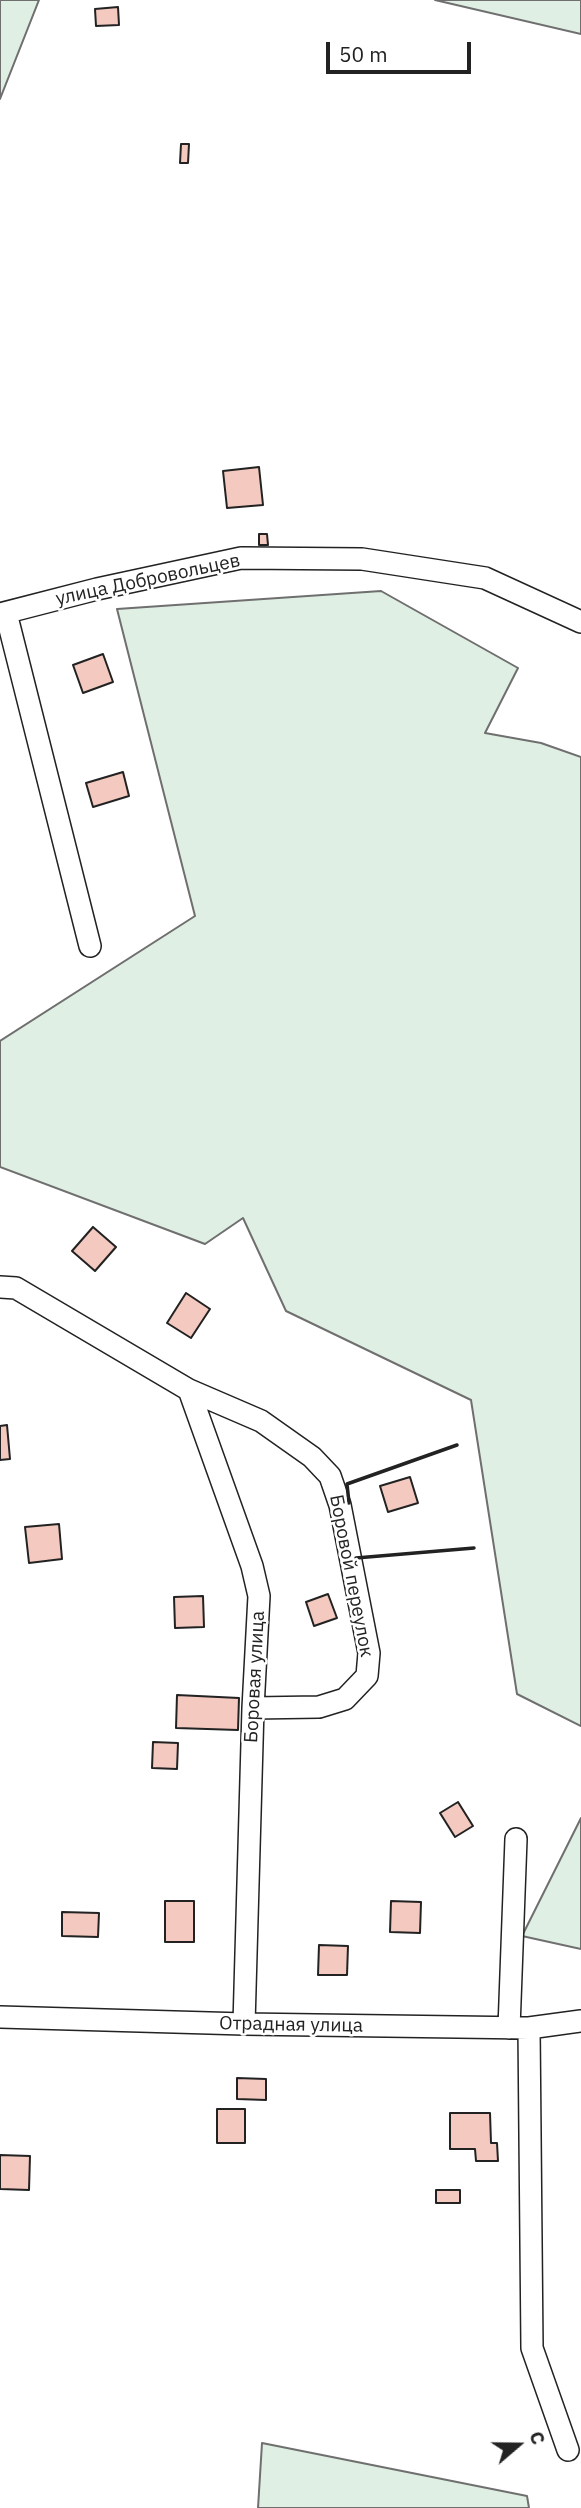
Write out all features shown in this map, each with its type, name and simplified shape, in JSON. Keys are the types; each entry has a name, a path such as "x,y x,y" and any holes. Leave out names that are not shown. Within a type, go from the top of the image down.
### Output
{"street":[{"name":"улица Добровольцев","path":"3,613 97,589 240,558 362,559 485,578 581,622"},
{"path":"3,613 90,946"},
{"path":"0,1287 16,1288 189,1390"},
{"name":"Боровой переулок","path":"189,1390 261,1421 312,1457 330,1476 340,1505 369,1653 367,1676 345,1699 319,1707 253,1708"},
{"name":"Боровая улица","path":"189,1390 252,1566 260,1596 253,1708 244,2024"},
{"path":"516,1839 519,2028 532,2348 568,2450"},
{"name":"Отрадная улица","path":"0,2017 519,2028 581,2021"}],"green space":[{"path":"0,0 39,0 0,99"},
{"path":"435,0 581,0 581,34"},
{"path":"381,591 518,668 485,733 541,743 581,757 581,1726 517,1694 471,1400 286,1311 243,1218 205,1244 0,1167 0,1041 195,916 117,609"},
{"path":"581,1818 581,1949 522,1936"},
{"path":"262,2443 527,2496 529,2508 258,2508"}],"building":[{"path":"118,7 119,25 96,26 95,9"},
{"path":"181,144 189,144 188,163 180,163"},
{"path":"259,467 263,505 227,508 223,471"},
{"path":"259,534 267,534 268,545 259,545"},
{"path":"103,654 113,682 83,693 73,665"},
{"path":"123,772 129,796 93,807 86,783"},
{"path":"93,1227 116,1247 95,1271 72,1251"},
{"path":"186,1293 210,1309 191,1338 167,1323"},
{"path":"7,1425 10,1459 0,1460 0,1426"},
{"path":"410,1477 418,1503 388,1512 380,1486"},
{"path":"59,1524 62,1559 29,1563 25,1527"},
{"path":"328,1594 337,1618 314,1626 306,1602"},
{"path":"203,1596 204,1627 175,1628 174,1597"},
{"path":"177,1695 239,1698 238,1730 176,1728"},
{"path":"153,1742 178,1743 177,1769 152,1768"},
{"path":"458,1802 473,1826 455,1837 440,1813"},
{"path":"165,1901 194,1901 194,1942 165,1942"},
{"path":"391,1901 421,1902 420,1933 390,1932"},
{"path":"62,1912 99,1913 98,1937 62,1936"},
{"path":"319,1945 348,1946 347,1975 318,1975"},
{"path":"237,2078 266,2079 266,2100 237,2099"},
{"path":"217,2109 245,2109 245,2143 217,2143"},
{"path":"450,2113 490,2113 491,2143 497,2143 498,2161 476,2161 475,2149 450,2149"},
{"path":"0,2155 30,2156 29,2190 0,2189"},
{"path":"436,2190 460,2190 460,2203 436,2203"}],"wall":[{"path":"349,1503 347,1484 457,1445"},
{"path":"356,1558 474,1548"}]}
